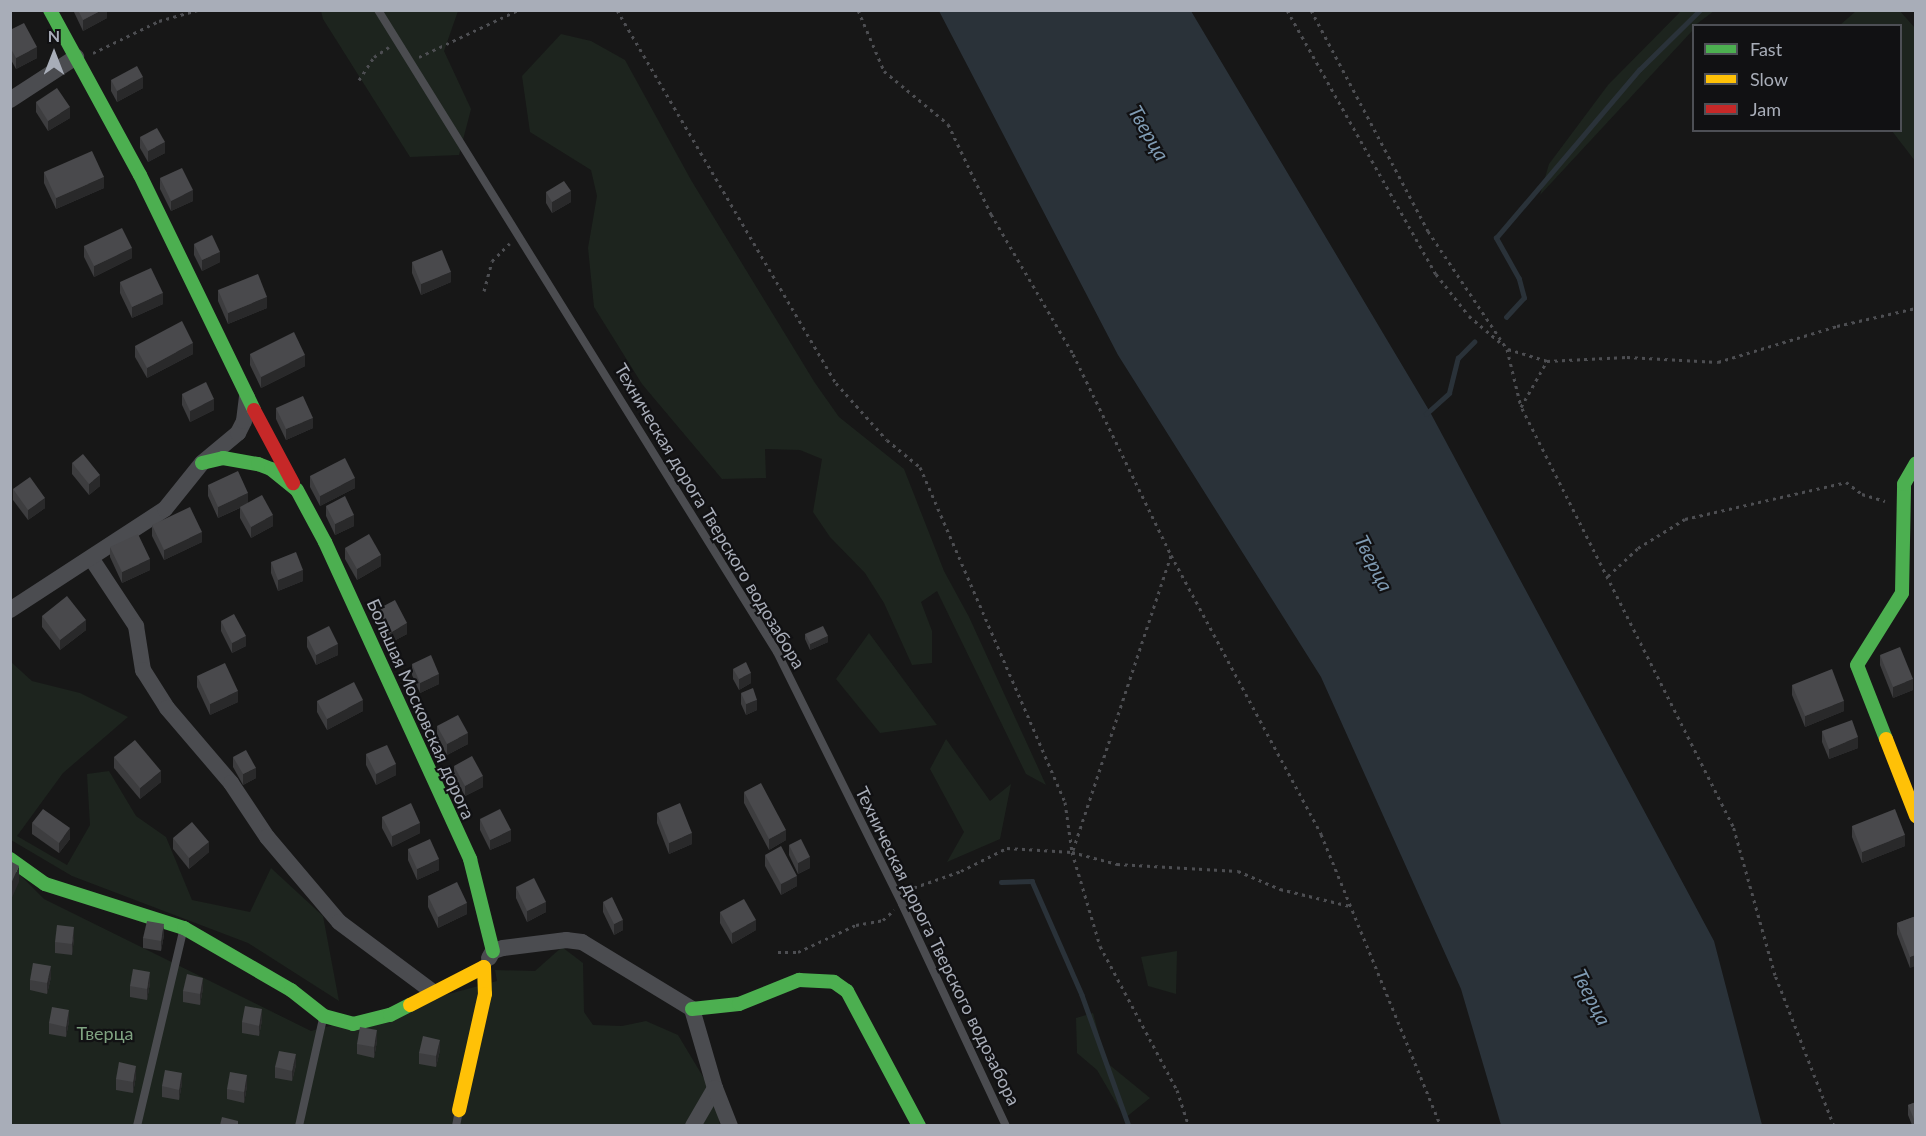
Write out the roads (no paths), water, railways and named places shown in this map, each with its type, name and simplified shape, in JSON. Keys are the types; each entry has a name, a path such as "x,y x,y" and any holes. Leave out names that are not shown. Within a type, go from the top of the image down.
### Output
{"street":[{"name":"Большая Московская дорога","path":"50,10 140,175 247,398 325,542 470,859 493,951"},
{"path":"10,100 76,57"},
{"path":"10,610 165,509 202,463 238,433 244,421 247,398"},
{"name":"Большая Московская дорога","path":"202,463 222,458 258,464 271,469 297,490"},
{"path":"1916,463 1904,484 1910,504 1902,593 1857,665 1916,816"},
{"path":"91,558 136,626 143,670 166,708 231,783 267,837 339,922 433,992"},
{"path":"10,859 45,884 184,928 291,990 324,1016 360,1023 390,1015 484,967"},
{"path":"459,1110 485,994 484,967 493,951 566,940 582,942 692,1009 739,1004 799,980 834,982 847,991 919,1125"},
{"path":"692,1009 715,1088 730,1125"},
{"path":"693,1125 715,1088"}],"lane":[{"name":"Техническая дорога Тверского водозабора","path":"378,10 396,43 777,651 902,904 1005,1125"},
{"path":"137,1125 184,928"},
{"path":"299,1125 324,1016"},
{"path":"456,1125 459,1110"}],"water":[{"name":"Тверца","path":"939,11 1191,11 1430,412 1714,941 1762,1125 1501,1125 1461,989 1321,677 1118,355"}],"waterway":[{"path":"1506,317 1524,298 1519,279 1496,238 1639,70 1700,10"},
{"path":"1426,414 1449,393 1458,358 1474,342"},
{"path":"1001,882 1032,881 1082,995 1129,1126"}]}
